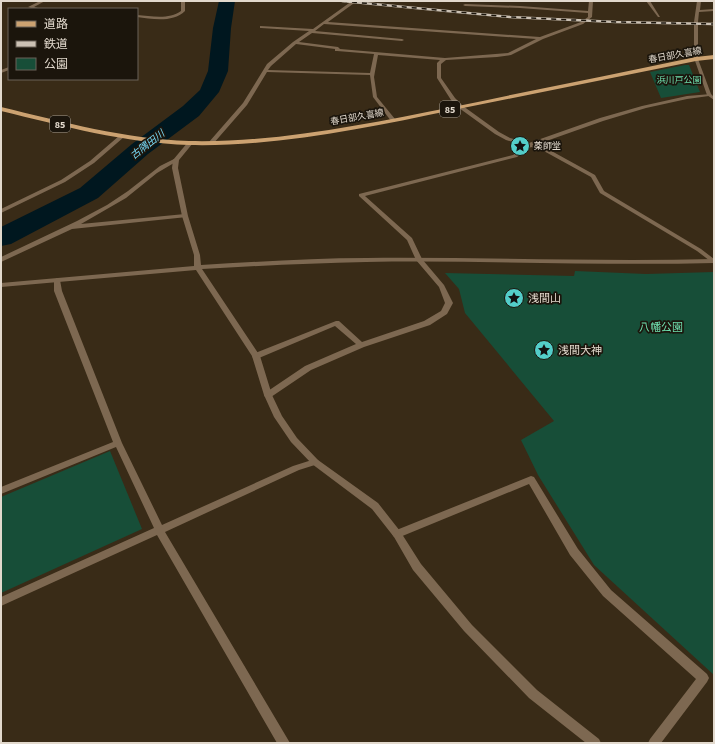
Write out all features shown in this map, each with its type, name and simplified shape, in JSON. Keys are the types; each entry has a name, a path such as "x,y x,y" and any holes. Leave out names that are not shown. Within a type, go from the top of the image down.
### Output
{"main road":[{"name":"春日部久喜線","path":"1,109 120,137 186,143 211,143 290,138 393,120 696,59 714,57"}],"street":[{"path":"35,8 30,7 44,1"},
{"path":"138,16 176,16 183,11 183,1"},
{"path":"211,143 245,104 269,65 312,31 355,1"},
{"path":"296,43 338,48 337,50 445,59 509,54 541,38 582,23 590,17 591,1"},
{"path":"648,1 659,16"},
{"path":"268,395 308,368 361,345 428,323 444,312 449,303 442,286 419,260 410,239 361,195 515,156 530,145 605,119 683,98 712,97 696,59 696,22 699,1"},
{"path":"465,5 591,12"},
{"path":"697,11 714,10"},
{"path":"323,23 541,38"},
{"path":"261,27 402,40"},
{"path":"376,54 372,74 375,97 393,120"},
{"path":"445,59 439,63 439,78 453,99 461,107 497,133 508,139 544,149 593,176 602,192 699,250 714,261"},
{"path":"265,72 372,74"},
{"path":"1,211 63,182 92,162 120,137"},
{"path":"186,143 176,160 175,168 185,216 197,255 198,268 256,356 268,395 278,417 290,435 315,462 375,506 397,534 418,567 468,628 533,694 595,743"},
{"path":"1,260 69,228 124,197 167,162 176,160"},
{"path":"69,228 185,216"},
{"path":"1,285 198,268 316,261 419,260 568,263 714,261"},
{"path":"58,280 58,291 118,443 165,542 284,743"},
{"path":"256,356 336,323 361,345"},
{"path":"1,491 118,443"},
{"path":"1,602 296,468 315,462"},
{"path":"397,534 531,479 574,552 607,593 703,678 654,743"}],"green space":[{"name":"浜川戸公園","path":"689,65 700,92 661,98 650,72"},
{"name":"八幡公園","path":"575,271 646,274 714,272 714,675 594,565 538,475 521,440 554,421 465,313 459,289 445,273 574,276"},
{"path":"110,451 142,529 1,593 1,497"}],"waterway":[{"name":"古隅田川","path":"1,238 89,193 140,149 191,111 209,92 218,71 222,28 227,1"}],"railway":[{"path":"342,1 510,17 616,22 714,24"}],"place":[{"name":"薬師堂","path":"520,146"},
{"name":"浅間山","path":"514,298"},
{"name":"浅間大神","path":"544,350"}]}
